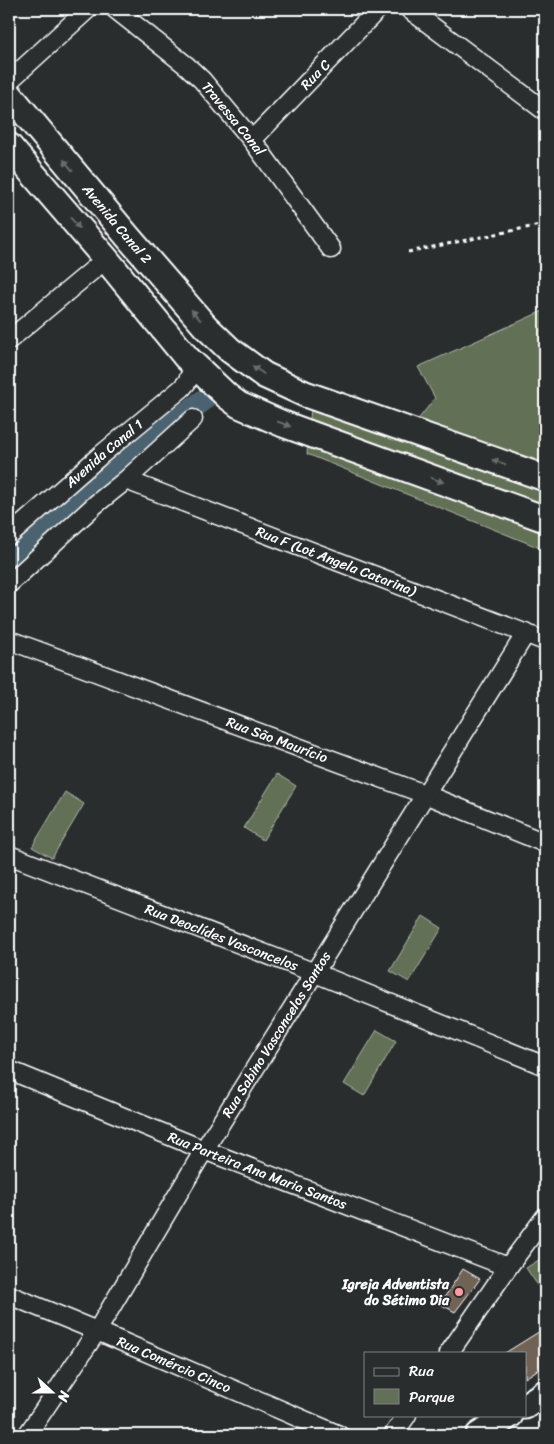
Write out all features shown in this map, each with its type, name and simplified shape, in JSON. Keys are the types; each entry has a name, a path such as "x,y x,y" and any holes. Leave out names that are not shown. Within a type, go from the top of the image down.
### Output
{"main road":[{"name":"Avenida Canal 2","path":"9,94 128,237 206,326 230,350 264,375 305,394 545,478"},
{"path":"9,146 106,259 194,366 239,405 283,424 545,519"},
{"path":"526,1405 545,1393"},
{"path":"479,1435 508,1416"}],"street":[{"path":"9,81 88,9"},
{"name":"Travessa Canal","path":"115,9 187,66 211,91 252,140 331,249"},
{"name":"Rua C","path":"252,140 378,9"},
{"path":"409,9 545,110"},
{"path":"9,340 106,259"},
{"name":"Avenida Canal 1","path":"9,536 102,454 182,388 187,382 194,366"},
{"path":"9,584 96,504 193,420"},
{"name":"Rua F (Lot Angela Catarina)","path":"126,480 545,641"},
{"name":"Rua Sabino Vasconcelos Santos","path":"27,1435 97,1331 204,1150 526,634"},
{"name":"Rua São Maurício","path":"9,640 427,795 545,843"},
{"name":"Rua Deoclídes Vasconcelos","path":"9,855 315,973 545,1066"},
{"name":"Rua Parteira Ana Maria Santos","path":"9,1070 204,1150 508,1267"},
{"path":"450,1352 545,1217"},
{"name":"Rua Comércio Cinco","path":"9,1295 339,1435"},
{"path":"393,1435 405,1416"}],"path":[{"path":"408,252 545,224"}],"green space":[{"path":"545,310 545,550 307,454 311,407 356,395 405,436 435,398 418,367"},
{"path":"277,774 296,786 263,840 244,828"},
{"path":"65,792 84,804 52,858 32,847"},
{"path":"423,916 442,928 409,982 390,971"},
{"path":"377,1030 396,1041 364,1096 344,1084"},
{"path":"545,1256 545,1296 526,1268"}],"building":[{"name":"Igreja Adventista do Sétimo Dia","path":"463,1269 480,1279 455,1312 440,1304"},
{"path":"545,1328 545,1365 526,1377 526,1352 507,1352"}],"waterway":[{"path":"9,564 131,453 204,400"}],"place":[{"name":"Igreja Adventista do Sétimo Dia","path":"459,1292"}]}
